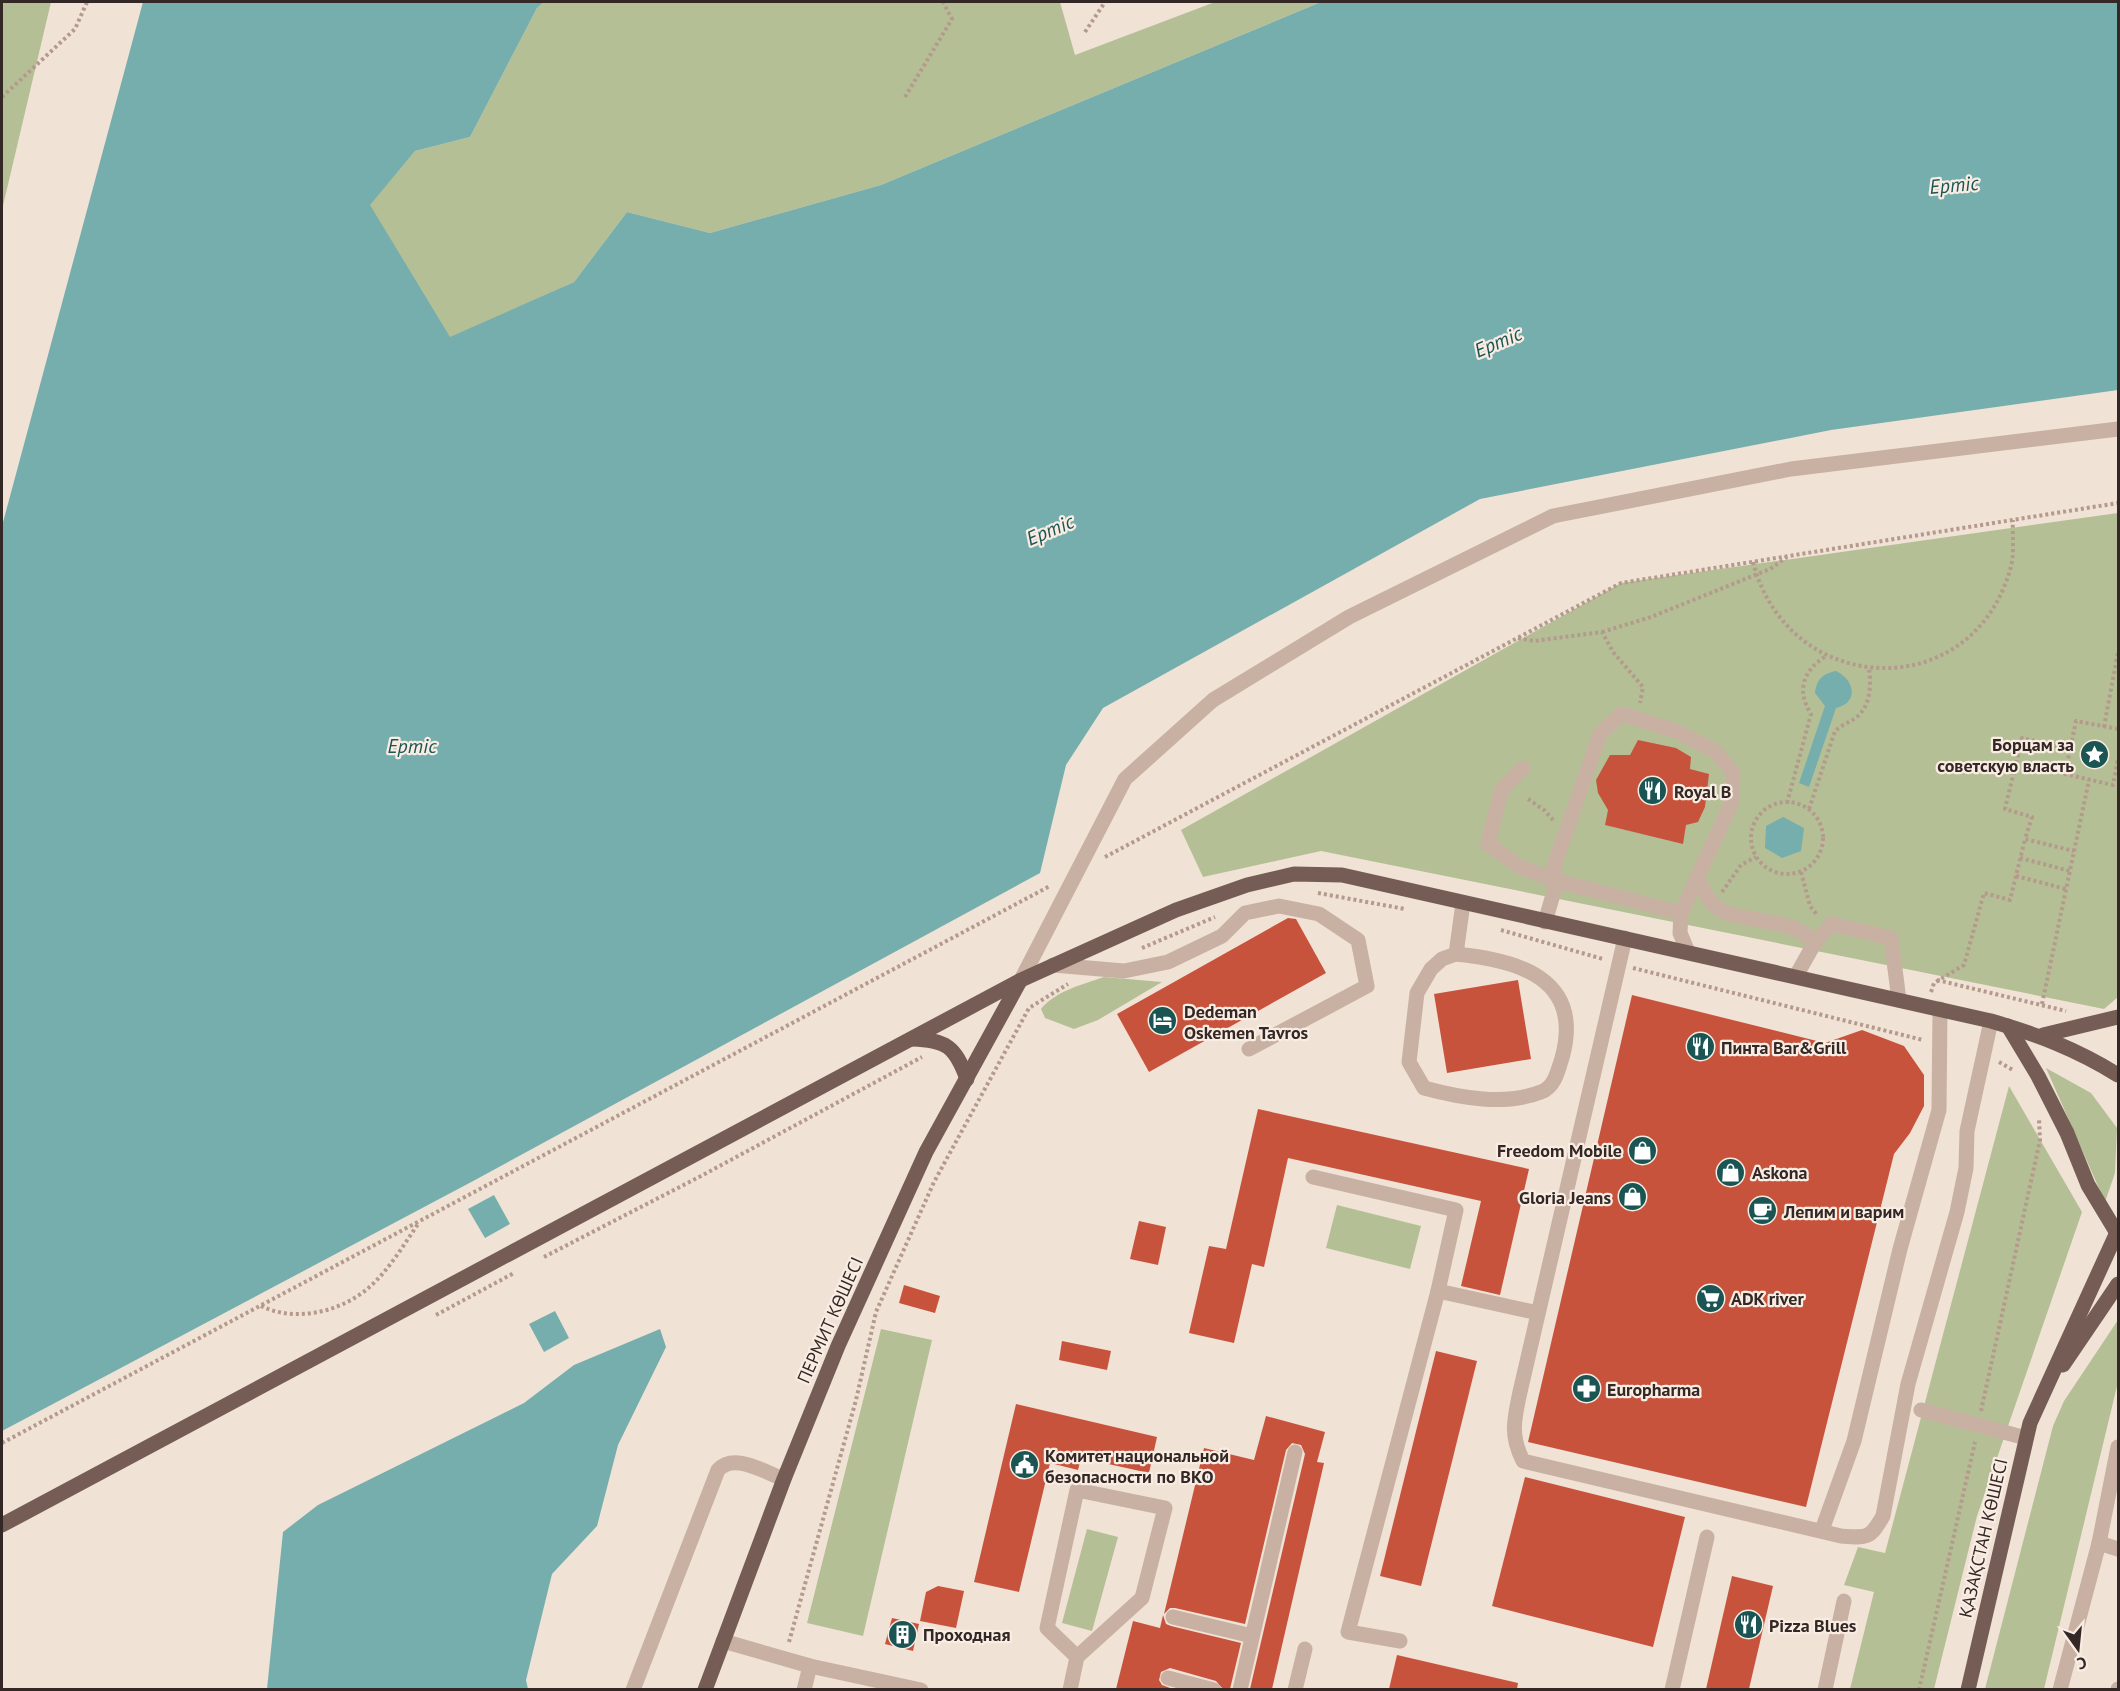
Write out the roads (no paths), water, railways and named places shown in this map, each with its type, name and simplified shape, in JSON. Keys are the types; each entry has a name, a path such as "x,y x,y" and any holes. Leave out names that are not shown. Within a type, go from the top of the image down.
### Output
{"main road":[{"path":"2,1525 1021,980 1176,910 1246,885 1294,874 1342,875 1991,1021 2043,1035 2086,1055 2118,1074"},
{"name":"ПЕРМИТ КӨШЕСІ","path":"705,1689 784,1479 838,1346 921,1163 1021,980"},
{"path":"2043,1035 2118,1017"},
{"path":"2008,1026 2038,1076 2067,1133 2088,1185 2118,1232"},
{"path":"909,1039 937,1040 956,1054 967,1079"},
{"name":"ҚАЗАҚСТАН КӨШЕСІ","path":"1968,1689 2026,1438 2041,1397 2118,1232"},
{"name":"ҚАЗАҚСТАН КӨШЕСІ","path":"2041,1397 2118,1284"}],"street":[{"path":"1021,980 1125,779 1213,700 1349,617 1553,516 1791,469 2118,429"},
{"path":"1545,922 1557,881 1554,866 1600,734 1622,714 1676,731 1715,751 1732,773 1731,804 1681,913 1680,933 1688,952"},
{"path":"1522,768 1501,791 1488,844 1520,867 1557,881 1681,913"},
{"path":"1698,879 1707,897 1720,909 1798,930 1814,944"},
{"path":"1456,954 1463,903"},
{"path":"1053,965 1124,971 1168,963 1222,936 1245,914 1279,906 1319,914 1358,940 1366,986 1249,1049"},
{"path":"1796,976 1814,944 1831,924 1891,938 1899,1000"},
{"path":"1625,938 1621,964 1514,1420 1514,1443 1522,1461 1840,1536 1863,1538 1873,1534 1883,1516 1908,1384 1957,1212 1966,1168 1967,1131 1991,1021"},
{"path":"1456,954 1509,962 1538,975 1552,987 1564,1012 1568,1034 1553,1083 1543,1092 1503,1100 1457,1097 1424,1088 1409,1062 1417,993 1431,969 1442,959 1456,954"},
{"path":"1822,1530 1854,1441 1900,1249 1939,1110 1940,1044 1934,1008"},
{"path":"1313,1177 1456,1210 1438,1291 1348,1632 1401,1641"},
{"path":"1438,1291 1538,1313"},
{"path":"1921,1410 2026,1438"},
{"path":"2060,1689 2098,1543 2118,1447"},
{"path":"1240,1689 1295,1452"},
{"path":"633,1689 718,1470 728,1462 736,1462 784,1479"},
{"path":"1070,1689 1077,1657 1142,1598 1165,1508 1077,1490 1047,1628 1077,1657"},
{"path":"1672,1689 1707,1537"},
{"path":"2098,1543 2118,1549"},
{"path":"1825,1689 1844,1601"},
{"path":"1173,1617 1252,1636"},
{"path":"723,1641 810,1666 921,1689"},
{"path":"1295,1689 1305,1649"},
{"path":"804,1689 810,1666"},
{"path":"1168,1678 1214,1689"}],"water":[{"name":"Ертіс","path":"143,2 544,2 537,8 470,137 415,151 370,205 450,337 574,282 627,212 710,233 881,185 1321,2 2118,2 2118,390 1831,430 1480,499 1103,708 1066,765 1040,873 475,1180 2,1431 2,526"},
{"path":"1836,671 1850,685 1851,696 1843,705 1836,708 1809,787 1799,783 1825,706 1815,693 1816,688 1821,678"},
{"path":"1783,817 1804,828 1801,851 1782,858 1765,848 1766,826"},
{"path":"494,1195 510,1224 485,1238 468,1209"},
{"path":"555,1311 569,1338 544,1352 529,1324"},
{"path":"660,1329 666,1347 618,1445 597,1526 552,1574 526,1680 528,1689 267,1689 283,1532 318,1505 524,1403 574,1365"}],"place":[{"name":"Борцам за советскую власть","path":"2095,754"},
{"name":"Royal B","path":"1653,791"},
{"name":"Dedeman Oskemen Tavros","path":"1163,1021"},
{"name":"Пинта Bar&Grill","path":"1700,1047"},
{"name":"Freedom Mobile","path":"1643,1150"},
{"name":"Askona","path":"1731,1172"},
{"name":"Gloria Jeans","path":"1632,1197"},
{"name":"Лепим и варим","path":"1763,1211"},
{"name":"ADK river","path":"1710,1298"},
{"name":"Europharma","path":"1586,1389"},
{"name":"Комитет национальной безопасности по ВКО","path":"1024,1465"},
{"name":"Pizza Blues","path":"1748,1625"},
{"name":"Проходная","path":"902,1634"}]}
